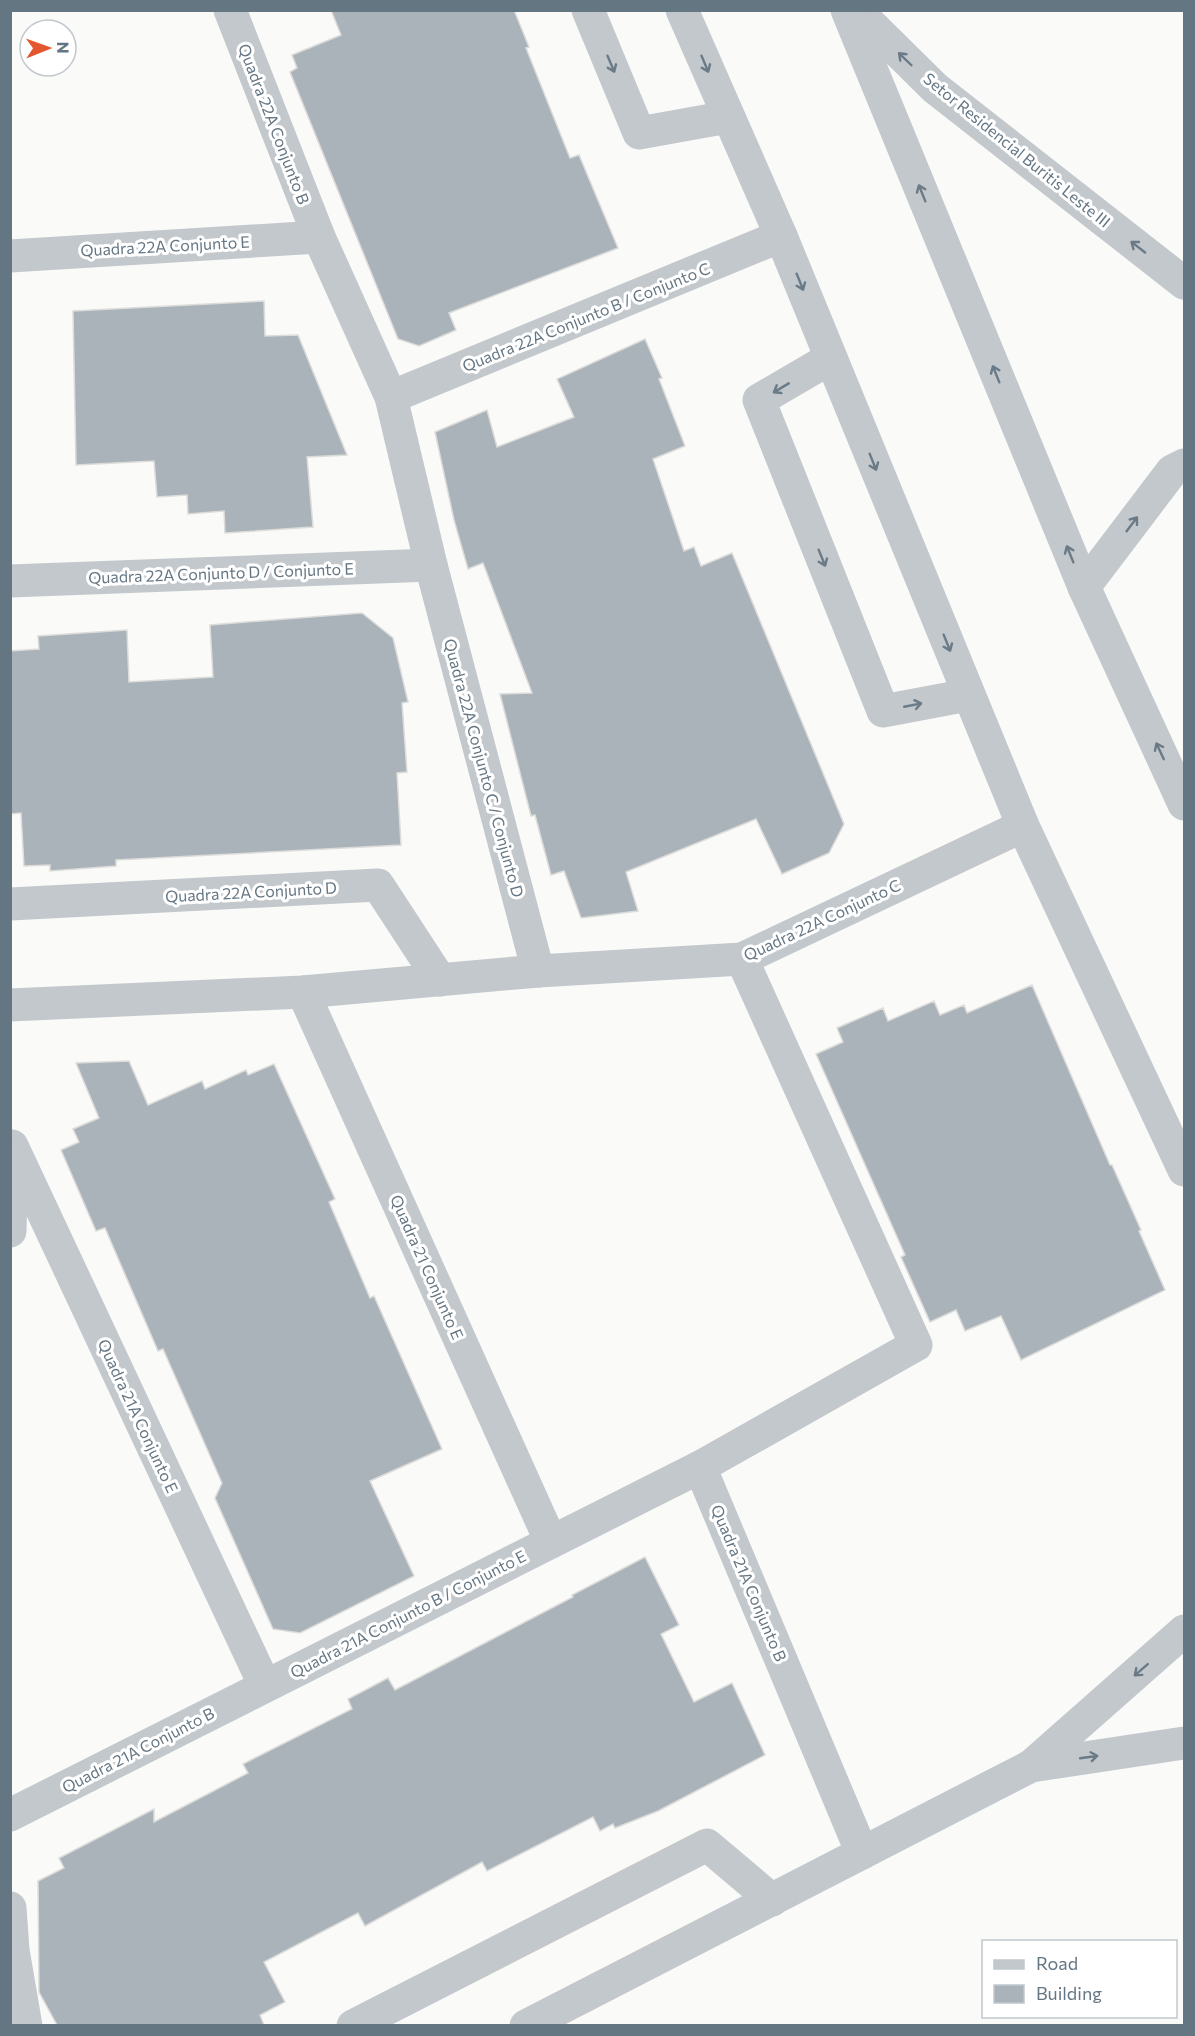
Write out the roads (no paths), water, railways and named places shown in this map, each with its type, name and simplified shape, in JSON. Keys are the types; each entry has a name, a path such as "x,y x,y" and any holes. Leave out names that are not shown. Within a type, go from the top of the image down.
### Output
{"street":[{"name":"Quadra 22A Conjunto B","path":"230,10 318,237 392,397"},
{"path":"588,10 639,134 728,117"},
{"path":"682,10 781,236 1023,826 1185,1170"},
{"path":"846,10 1084,587 1185,804"},
{"name":"Setor Residencial Buritis Leste III","path":"856,10 935,88 1185,283"},
{"name":"Quadra 22A Conjunto B / Conjunto C","path":"392,397 781,236"},
{"name":"Quadra 22A Conjunto E","path":"10,256 318,237"},
{"path":"831,358 759,400 883,711 968,695"},
{"name":"Quadra 22A Conjunto C / Conjunto D","path":"392,397 431,565 538,970"},
{"path":"1084,587 1172,471 1185,465"},
{"name":"Quadra 22A Conjunto D / Conjunto E","path":"10,581 431,565"},
{"name":"Quadra 22A Conjunto C","path":"10,1005 303,992 538,970 742,959 1023,826"},
{"name":"Quadra 22A Conjunto D","path":"10,904 378,885 440,980"},
{"path":"551,1542 700,1467 916,1345 742,959"},
{"name":"Quadra 21 Conjunto E","path":"303,992 551,1542"},
{"path":"10,1231 11,1139"},
{"name":"Quadra 21A Conjunto E","path":"11,1139 265,1686"},
{"name":"Quadra 21A Conjunto B","path":"700,1467 862,1853"},
{"name":"Quadra 21A Conjunto B / Conjunto E","path":"265,1686 551,1542"},
{"path":"526,2025 1031,1766 1185,1631"},
{"name":"Quadra 21A Conjunto B","path":"10,1815 265,1686"},
{"path":"1031,1766 1185,1743"},
{"path":"353,2025 707,1845 772,1900"},
{"path":"10,1908 13,1950 26,2025"}]}
